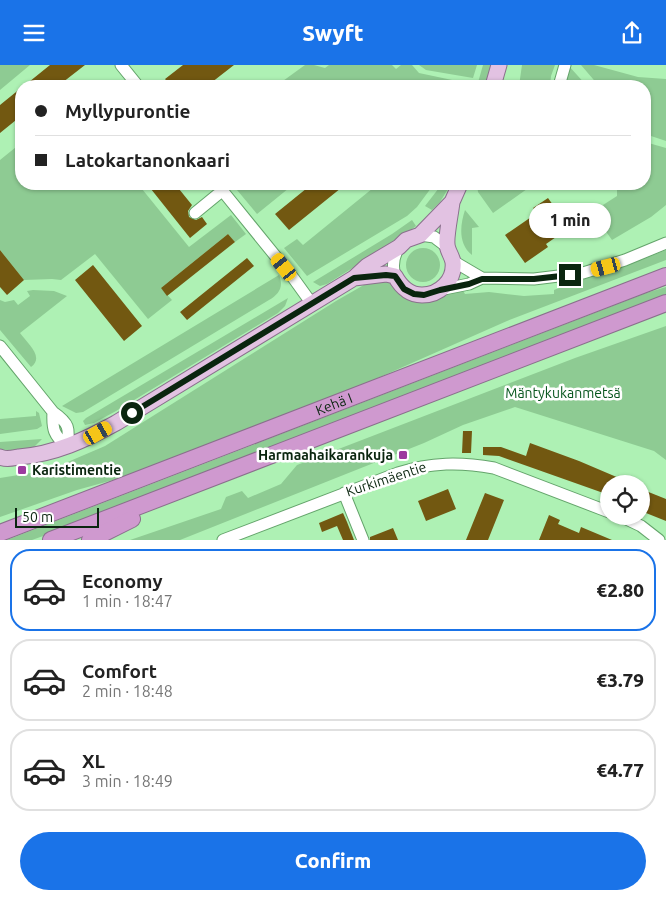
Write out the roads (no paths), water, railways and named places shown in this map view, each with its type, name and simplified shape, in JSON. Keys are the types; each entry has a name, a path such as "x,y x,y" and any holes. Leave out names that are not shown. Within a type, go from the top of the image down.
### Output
{"highway":[{"name":"Kehä I","path":"0,533 666,276"},
{"name":"Kehä I","path":"52,540 666,303"},
{"path":"90,540 134,518 174,493"}],"main road":[{"path":"495,80 499,65"},
{"path":"354,278 395,276 400,285 414,294 430,294 440,290 450,277 453,261 446,246 452,202 457,190"},
{"path":"1,459 38,455 66,447 116,423 354,278 367,266 406,240 420,235 452,202"}],"street":[{"path":"121,65 133,80"},
{"path":"561,80 565,65"},
{"path":"195,213 216,190"},
{"path":"218,190 294,279 312,304"},
{"path":"420,235 434,237 446,246"},
{"path":"440,290 469,284 482,279 534,279 583,273 625,260 666,243"},
{"path":"395,276 393,264 398,247"},
{"path":"453,261 482,279"},
{"path":"0,346 53,412 63,419 70,432 66,447"},
{"name":"Kurkimäentie","path":"223,540 344,493 417,467 439,463 477,465 508,472 600,508"},
{"path":"344,493 363,540"},
{"path":"638,525 655,539"}],"place":[{"name":"Harmaahaikarankuja","path":"403,455"},
{"name":"Karistimentie","path":"22,470"}],"park label":[{"name":"Mäntykukanmetsä","path":"563,393"}]}
